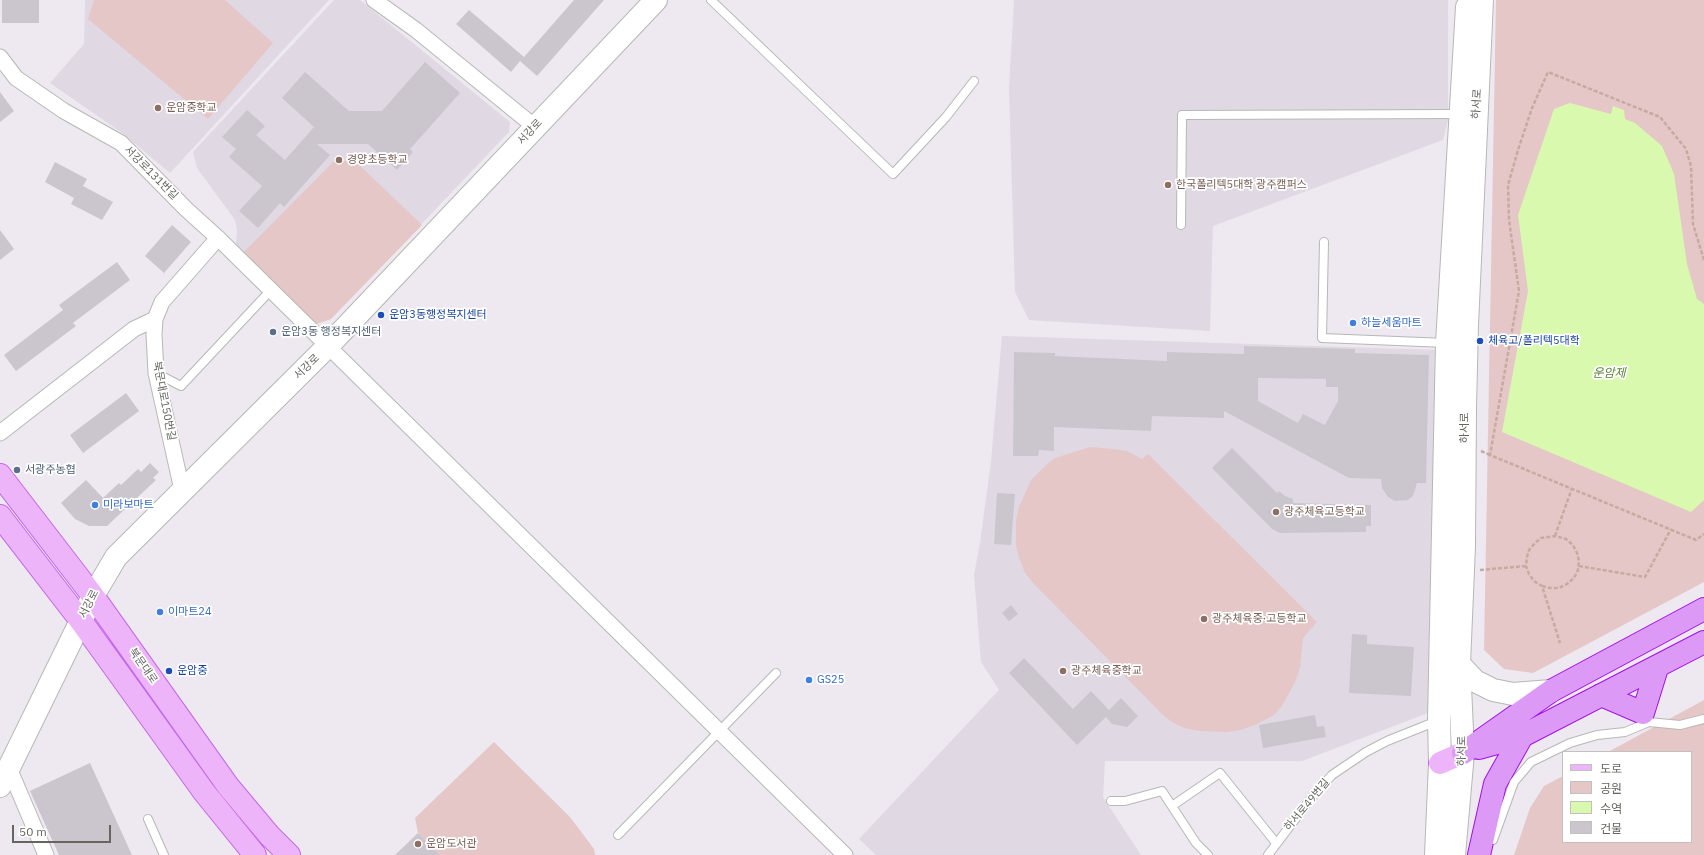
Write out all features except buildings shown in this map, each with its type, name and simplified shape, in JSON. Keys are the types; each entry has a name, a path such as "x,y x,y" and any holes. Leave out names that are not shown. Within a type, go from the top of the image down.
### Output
{"highway":[{"path":"1463,753 1551,691 1704,609"},
{"path":"1463,753 1522,736 1657,668 1704,642"},
{"path":"1601,695 1646,718 1657,668"},
{"path":"1480,855 1495,784 1522,736"}],"main road":[{"name":"북문대로","path":"0,475 93,596 228,786 269,835 289,855"},
{"path":"0,516 80,621 204,792 255,855"},
{"path":"1440,763 1463,753"}],"street":[{"path":"374,0 416,30 535,127"},
{"name":"서강로","path":"46,855 4,777 80,621 116,557 327,347 656,0"},
{"name":"하서로","path":"1436,855 1440,763 1439,720 1447,343 1467,0"},
{"name":"하서로","path":"1454,855 1463,753 1459,664 1464,546 1467,326 1482,0"},
{"name":"서강로131번길","path":"0,57 16,78 64,111 121,143 186,209 218,238 270,291 845,855"},
{"name":"북문대로150번길","path":"182,490 156,373 154,334 155,319 162,302 218,238"},
{"path":"0,433 134,329 155,319"},
{"path":"1459,664 1475,681 1493,690 1513,694 1551,691"}],"lane":[{"path":"711,0 893,174 946,117 974,81"},
{"path":"1181,225 1182,115 1460,114"},
{"path":"1324,242 1322,338 1447,343"},
{"path":"156,373 181,386 270,291"},
{"path":"618,835 776,673"},
{"path":"1480,855 1492,840 1514,782 1532,762 1570,743 1597,735 1625,732 1646,718 1680,725 1704,719"},
{"name":"하서로49번길","path":"1268,855 1312,796 1332,775 1366,752 1387,741 1439,720"},
{"path":"1172,806 1220,773 1276,843"},
{"path":"1111,801 1125,801 1162,792 1196,843 1208,855"},
{"path":"148,819 164,855"}],"path":[{"path":"1704,260 1693,224 1691,166 1686,149 1660,117 1548,72 1530,115 1508,185 1509,220 1519,291 1490,455 1696,540 1704,534"},
{"path":"1555,536 1572,488"},
{"path":"1578,566 1645,578 1671,529"},
{"path":"1555,536 1566,540 1573,545 1578,553 1578,566 1574,578 1567,584 1559,588 1550,588 1542,586 1534,581 1526,566 1528,554 1534,543 1541,538 1555,536"},
{"path":"1480,570 1526,566"},
{"path":"1542,586 1560,643"}],"shaded area":[{"name":"운암중학교","path":"85,0 329,0 170,173 122,133 50,83 84,44"},
{"name":"경양초등학교","path":"334,0 360,0 510,122 509,132 331,319 242,254 236,244 237,230 235,220 197,168 193,152"},
{"name":"한국폴리텍5대학 광주캠퍼스","path":"1014,0 1448,0 1448,120 1443,140 1213,226 1210,331 1029,320 1015,292 1009,89"},
{"name":"광주체육중·고등학교","path":"1002,336 1439,350 1428,713 1302,761 1105,761 1103,797 1141,855 876,855 859,839 999,690 981,662 974,575 980,543 991,461"}],"green space":[{"path":"94,0 225,0 273,43 208,119 88,19"},
{"path":"1496,0 1704,0 1704,582 1533,673 1504,669 1484,650"},
{"path":"354,160 422,225 331,319 314,325 242,254 333,162"},
{"path":"1090,447 1127,451 1142,459 1148,454 1317,622 1303,638 1300,668 1295,682 1282,706 1274,715 1255,725 1241,730 1227,732 1199,731 1184,728 1172,722 1163,715 1034,584 1025,573 1016,547 1016,520 1019,507 1031,480 1055,458"},
{"path":"1704,700 1704,855 1514,855 1530,808 1544,786 1562,777 1562,843 1692,843 1692,751 1610,751"},
{"path":"494,742 570,817 594,849 595,855 440,855 418,833 415,818"}],"water":[{"name":"운암제","path":"1570,103 1611,114 1613,106 1624,110 1625,119 1635,123 1662,146 1674,174 1687,264 1697,299 1704,304 1704,500 1691,512 1502,432 1528,291 1518,215 1554,109"}],"place":[{"name":"운암중학교","path":"158,108"},
{"name":"경양초등학교","path":"339,160"},
{"name":"한국폴리텍5대학 광주캠퍼스","path":"1168,185"},
{"name":"운암3동행정복지센터","path":"381,315"},
{"name":"하늘세움마트","path":"1353,323"},
{"name":"운암3동 행정복지센터","path":"273,332"},
{"name":"체육고/폴리텍5대학","path":"1480,341"},
{"name":"서광주농협","path":"17,470"},
{"name":"미라보마트","path":"95,505"},
{"name":"광주체육고등학교","path":"1276,512"},
{"name":"이마트24","path":"160,612"},
{"name":"광주체육중·고등학교","path":"1204,619"},
{"name":"운암중","path":"169,671"},
{"name":"광주체육중학교","path":"1063,671"},
{"name":"GS25","path":"809,680"},
{"name":"운암도서관","path":"418,844"}]}
